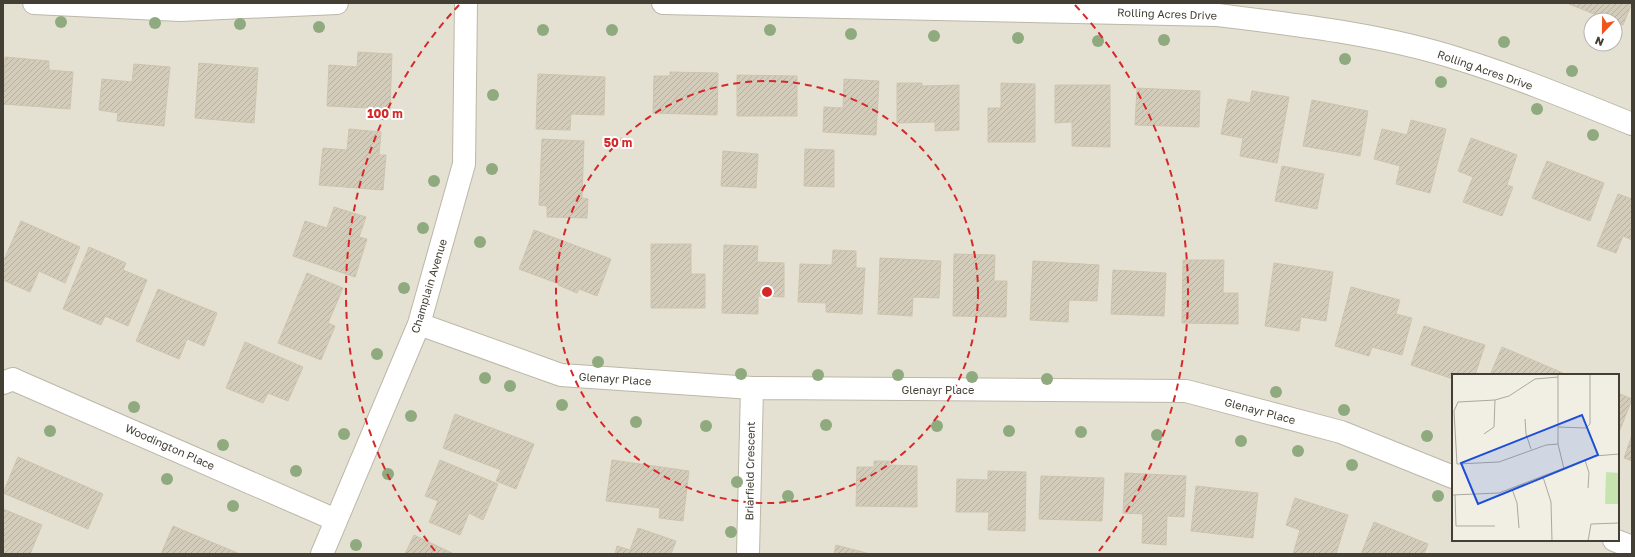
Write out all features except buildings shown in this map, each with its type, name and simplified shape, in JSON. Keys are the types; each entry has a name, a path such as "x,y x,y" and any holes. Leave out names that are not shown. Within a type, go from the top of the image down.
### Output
{"street":[{"path":"34,3 180,7 337,3"},
{"name":"Champlain Avenue","path":"322,554 419,324 464,164 466,3"},
{"name":"Rolling Acres Drive","path":"663,3 1169,9 1278,22 1340,31 1392,42 1458,59 1632,124"},
{"name":"Glenayr Place","path":"419,324 561,375 752,388 1186,391 1341,432 1452,476"},
{"name":"Woodington Place","path":"3,383 13,379 336,520"},
{"name":"Briarfield Crescent","path":"748,554 752,388"},
{"path":"1617,541 1632,547"}],"shaded area":[{"path":"3,3 1632,3 1632,554 3,554"}]}
